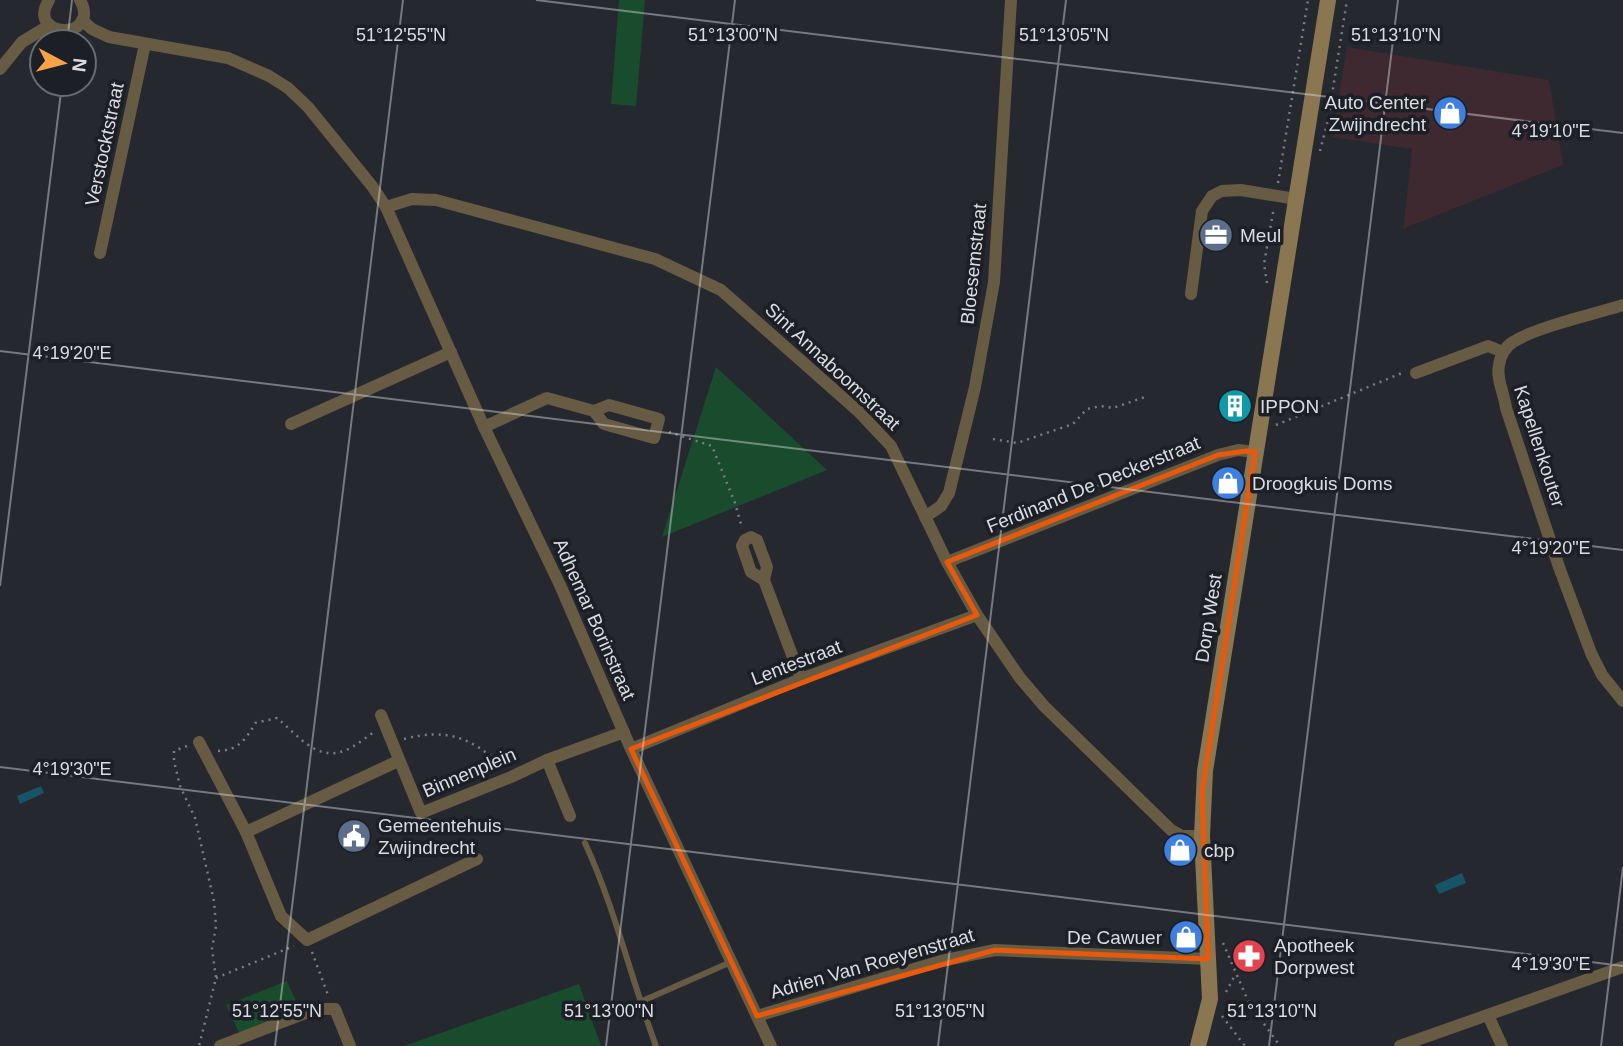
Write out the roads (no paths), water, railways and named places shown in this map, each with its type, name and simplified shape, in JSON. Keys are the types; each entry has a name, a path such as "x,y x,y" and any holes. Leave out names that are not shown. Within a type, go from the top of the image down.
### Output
{"main road":[{"name":"Dorp West","path":"1198,1046 1210,999 1202,836 1205,771 1328,0"}],"street":[{"path":"49,0 45,14 50,25 57,30 70,31 82,20 83,7 80,0"},
{"name":"Bloesemstraat","path":"925,517 941,506 949,493 994,282 1011,0"},
{"name":"Adhemar Borinstraat","path":"82,20 92,29 109,37 228,58 269,76 308,107 372,186 386,207 484,427 560,585 631,749 771,1046"},
{"path":"0,69 22,42 50,25"},
{"name":"Verstocktstraat","path":"100,253 145,44"},
{"path":"1191,294 1202,211 1212,196 1222,191 1241,190 1296,199"},
{"name":"Sint Annaboomstraat","path":"386,207 412,199 436,200 655,258 721,290 858,411 891,446 947,562 977,615 1020,678 1044,706 1171,830 1182,836 1202,836"},
{"path":"1416,373 1488,346 1503,352 1511,343 1538,331 1623,305"},
{"path":"291,424 451,352"},
{"name":"Kapellenkouter","path":"1503,352 1499,365 1499,381 1559,567 1591,653 1602,676 1623,701"},
{"path":"484,427 547,398 594,411 604,424 654,438 659,419 609,405 594,411"},
{"name":"Ferdinand De Deckerstraat","path":"947,562 1218,455 1238,450 1255,452"},
{"path":"742,542 751,537 757,540 766,567 764,580 801,679"},
{"name":"Lentestraat","path":"631,749 801,679 977,615"},
{"path":"246,832 398,761 381,715"},
{"name":"Binnenplein","path":"398,761 421,813 547,760 624,732"},
{"path":"199,742 246,832 281,916 307,940 477,859"},
{"name":"Binnenplein","path":"547,760 570,816"},
{"name":"Adrien Van Roeyenstraat","path":"757,1016 941,961 995,950 1208,959"},
{"path":"1400,1046 1623,967"},
{"path":"220,1046 316,1009 335,1009 350,1046"},
{"path":"1488,1015 1502,1046"}],"lane":[{"path":"585,843 601,878 656,1046"},
{"path":"640,1002 731,962"}],"water":[{"path":"41,786 44,793 20,804 17,796"},
{"path":"1462,873 1466,883 1439,894 1435,885"}],"place":[{"name":"Auto Center Zwijndrecht","path":"1450,113"},
{"name":"Meul","path":"1216,235"},
{"name":"IPPON","path":"1235,406"},
{"name":"Droogkuis Doms","path":"1228,483"},
{"name":"Gemeentehuis Zwijndrecht","path":"354,836"},
{"name":"cbp","path":"1180,850"},
{"name":"De Cawuer","path":"1186,937"},
{"name":"Apotheek Dorpwest","path":"1249,956"}]}
